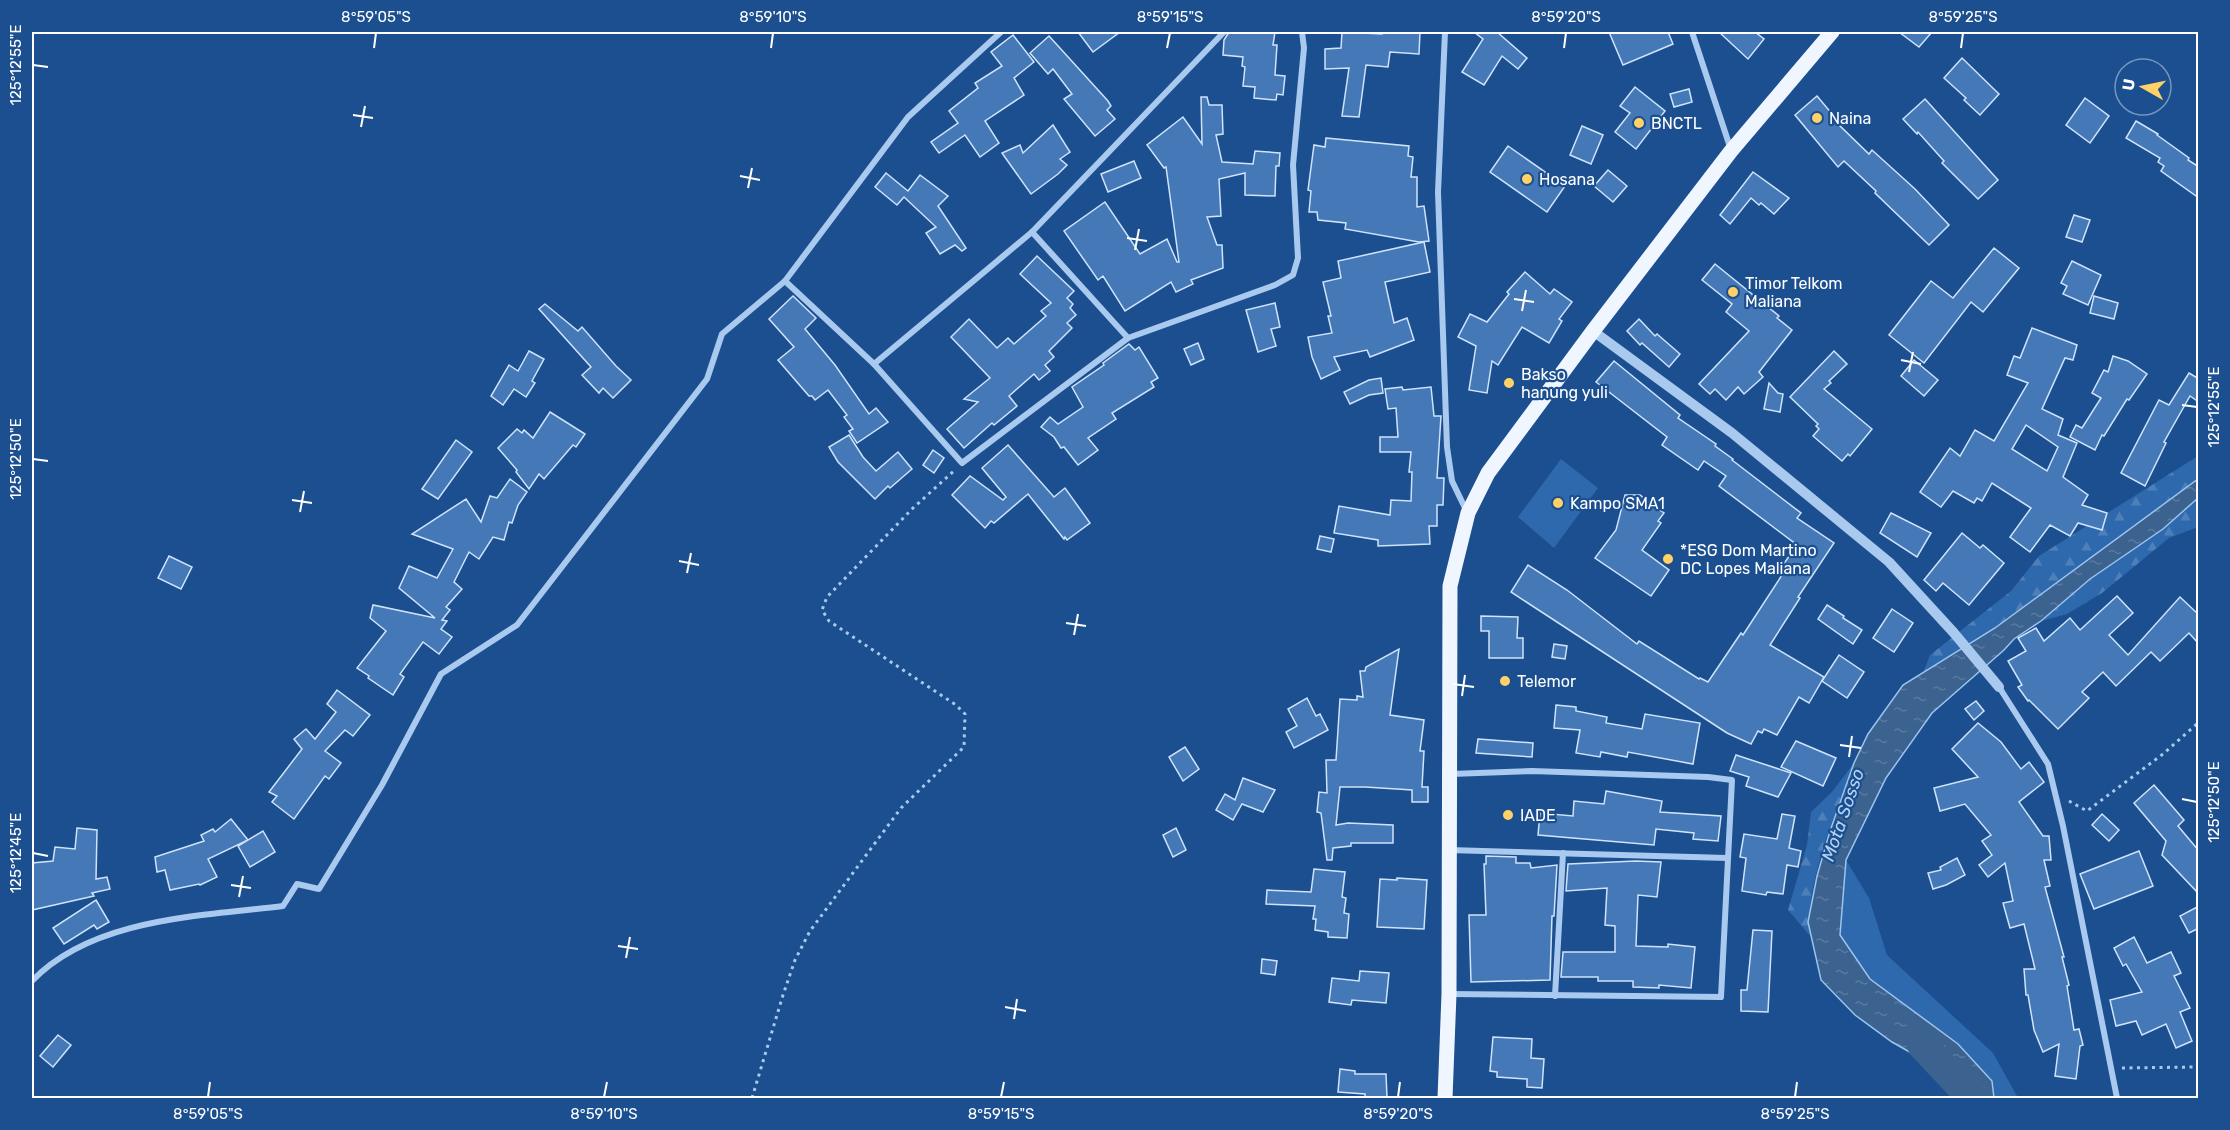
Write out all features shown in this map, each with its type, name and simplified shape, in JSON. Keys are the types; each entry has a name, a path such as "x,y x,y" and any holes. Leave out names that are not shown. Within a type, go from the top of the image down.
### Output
{"main road":[{"path":"1445,1098 1449,994 1450,586 1468,513 1488,473 1593,331 1731,151 1832,32"}],"street":[{"path":"32,981 65,954 104,936 171,919 283,906 297,884 319,888 382,785 441,674 517,625 707,378 722,334 785,281 908,117 1001,32"},
{"path":"874,364 1032,232 1224,32"},
{"path":"785,281 874,364 962,464 1128,338 1275,285 1293,275 1298,258 1293,165 1304,48 1302,32"},
{"path":"1445,32 1438,192 1447,447 1452,481 1468,513"},
{"path":"1692,32 1731,151"},
{"path":"1032,232 1128,338"},
{"path":"1593,331 1732,434 1889,562 1954,633 1999,687 2048,764 2117,1098"},
{"path":"1449,994 1721,997 1732,780 1708,777 1532,771 1450,774"},
{"path":"1449,850 1727,858"},
{"path":"1556,996 1563,854"}],"path":[{"path":"752,1098 795,960 810,931 900,808 964,747 965,714 956,705 829,621 822,609 827,597 913,508 962,464"},
{"path":"2055,793 2087,811 2163,754 2199,723"},
{"path":"2111,1068 2199,1067"}],"green space":[{"path":"2198,456 2198,479 1995,628 1924,671 1930,655 2011,591 2039,556"},
{"name":"Kampo SMA1","path":"1561,459 1598,488 1554,548 1518,517"},
{"path":"2198,498 2198,527 2169,538 2102,593 2067,614 2041,621 2090,579 2163,529"},
{"path":"1854,763 1816,874 1810,919 1812,938 1788,910 1807,845 1811,812 1832,792"},
{"path":"1846,860 1869,898 1887,955 1993,1053 2017,1098 1994,1098 1991,1081 1958,1044 1870,979 1840,935"}],"water":[{"path":"2198,479 2198,498 2163,529 2090,579 2041,621 2014,639 1932,713 1886,778 1846,860 1840,935 1870,979 1958,1044 1992,1081 1994,1098 1970,1098 1966,1084 1892,1042 1855,1015 1821,980 1808,922 1817,876 1830,831 1854,763 1868,734 1903,685 1995,628"}],"building":[{"path":"1078,32 1120,32 1093,52"},
{"path":"1229,32 1275,32 1273,45 1277,45 1275,75 1285,76 1283,95 1277,94 1276,100 1254,98 1255,87 1243,86 1245,67 1242,66 1243,57 1223,55 1224,40"},
{"path":"1342,32 1382,34 1383,32 1420,32 1419,54 1390,52 1388,67 1366,65 1359,117 1342,116 1349,68 1325,69 1325,49 1341,48"},
{"path":"1474,32 1497,32 1527,58 1518,69 1502,56 1484,85 1462,72 1483,39"},
{"path":"1609,32 1668,32 1673,44 1623,65"},
{"path":"1719,32 1755,32 1764,39 1748,59"},
{"path":"1899,32 1932,32 1919,47"},
{"path":"1013,35 1034,62 1014,78 1024,95 985,121 999,143 980,157 965,135 939,153 931,142 958,123 949,111 978,88 975,83 1002,66 991,52"},
{"path":"1049,36 1111,106 1107,110 1115,119 1095,136 1064,99 1072,94 1053,69 1048,74 1030,53"},
{"path":"1962,58 1999,94 1980,115 1964,100 1966,98 1944,78"},
{"name":"BNCTL","path":"1635,87 1665,111 1636,149 1615,132 1630,113 1620,106"},
{"path":"1689,89 1692,102 1674,107 1670,94"},
{"path":"1817,96 1838,121 1837,123 1869,154 1872,150 1915,189 1949,225 1929,245 1844,161 1838,167 1795,115"},
{"path":"1201,97 1207,97 1209,105 1222,105 1223,134 1216,135 1222,162 1253,164 1255,151 1280,153 1279,166 1276,166 1275,196 1245,195 1245,173 1219,179 1221,216 1207,217 1217,245 1222,245 1223,268 1191,280 1193,284 1176,292 1171,282 1125,311 1103,276 1098,280 1064,231 1105,202 1140,254 1167,239 1179,262 1166,167 1164,168 1147,145 1183,117 1202,144"},
{"path":"2085,98 2109,116 2090,143 2066,125"},
{"path":"1925,99 1998,180 1978,199 1942,163 1944,161 1918,132 1917,134 1903,119"},
{"path":"2136,121 2158,134 2199,167 2199,198 2161,171 2164,166 2158,162 2160,158 2126,138"},
{"path":"1053,125 1070,152 1060,159 1067,165 1031,194 1002,153 1020,145 1023,153"},
{"path":"1582,126 1603,135 1591,164 1570,155"},
{"path":"1326,138 1409,146 1408,156 1413,157 1411,177 1417,177 1417,207 1424,206 1429,241 1419,242 1345,229 1346,223 1318,220 1317,212 1309,212 1311,191 1308,190 1314,145 1325,147"},
{"name":"Hosana","path":"1508,146 1565,186 1547,212 1490,172"},
{"path":"1134,161 1141,178 1108,192 1101,174"},
{"path":"1608,170 1627,186 1613,202 1594,186"},
{"path":"1753,172 1789,198 1774,214 1751,198 1730,224 1720,215"},
{"path":"886,173 908,191 920,175 948,196 938,206 966,248 962,251 955,245 940,254 926,233 936,227 904,197 897,205 875,187"},
{"path":"2074,215 2090,220 2082,242 2066,237"},
{"path":"1424,242 1430,272 1385,282 1394,323 1407,318 1414,340 1370,357 1367,350 1334,357 1340,370 1321,379 1312,357 1308,337 1332,333 1328,316 1331,316 1323,282 1341,278 1338,261"},
{"path":"1994,248 2019,268 1983,312 1971,302 1924,363 1889,335 1931,281 1953,298"},
{"path":"1037,256 1074,291 1067,298 1073,304 1070,308 1076,315 1067,323 1072,328 1049,351 1054,357 1045,365 1050,371 1039,380 1034,374 1009,396 1017,406 994,425 992,423 964,448 947,429 978,402 964,399 990,378 951,337 969,319 997,348 1008,338 1014,344 1046,316 1041,311 1051,303 1020,274"},
{"path":"2072,261 2101,275 2088,305 2063,294 2067,286 2061,283"},
{"path":"1715,264 1779,316 1777,318 1792,330 1759,372 1763,377 1744,394 1738,387 1726,400 1715,389 1710,394 1699,384 1749,331 1726,312 1732,304 1702,280"},
{"path":"1525,272 1550,294 1554,289 1572,302 1559,319 1562,321 1549,343 1522,327 1498,365 1492,361 1487,393 1469,390 1476,346 1458,337 1470,314 1487,322 1509,294 1507,292"},
{"path":"793,296 816,318 805,329 835,365 869,414 876,408 888,422 857,443 849,431 853,429 844,417 847,415 828,390 815,400 778,360 794,347 769,319"},
{"path":"2094,296 2118,303 2114,319 2090,313"},
{"path":"1275,303 1280,327 1271,329 1276,346 1258,352 1246,310"},
{"path":"545,304 578,331 582,327 631,380 613,398 603,388 599,393 582,375 591,367 539,309"},
{"path":"1639,319 1655,336 1657,334 1680,354 1669,367 1642,343 1640,345 1627,331"},
{"path":"2032,328 2077,345 2073,360 2065,358 2042,409 2063,419 2058,435 2077,443 2063,477 2088,495 2082,505 2107,513 2102,530 2078,523 2070,536 2050,525 2030,552 2010,537 2031,508 1992,483 1982,501 1977,498 1974,503 1953,491 1941,507 1920,492 1950,448 1960,456 1975,430 1994,441 2028,383 2007,375 2014,356 2020,358","holes":["2026,425 2058,447 2047,471 2012,449"]},
{"path":"1198,343 1204,359 1191,365 1184,349"},
{"path":"1129,344 1135,350 1139,347 1158,378 1151,382 1154,387 1112,413 1116,419 1088,438 1098,450 1078,465 1064,447 1061,448 1054,437 1041,427 1050,417 1058,424 1083,407 1072,387"},
{"path":"529,351 544,359 532,381 535,383 526,397 514,389 503,405 491,396 509,365 518,371"},
{"path":"1834,351 1847,364 1824,389 1872,429 1850,456 1848,454 1842,461 1813,436 1819,429 1816,426 1818,424 1790,397"},
{"path":"2113,356 2128,361 2147,374 2129,400 2127,399 2104,436 2102,435 2095,450 2070,437 2076,425 2082,428 2101,398 2092,393 2104,370 2108,372"},
{"path":"1914,360 1938,380 1924,396 1901,376"},
{"path":"1614,361 1680,415 1678,418 1716,444 1715,446 1732,460 1801,513 1797,518 1834,543 1770,645 1824,677 1809,703 1799,697 1777,735 1764,729 1762,733 1758,731 1751,744 1727,733 1511,592 1528,565 1567,590 1637,644 1639,641 1699,679 1708,682 1741,633 1743,635 1784,572 1780,569 1797,545 1719,486 1726,476 1704,461 1698,470 1662,445 1667,437 1596,382"},
{"path":"2189,373 2199,379 2199,402 2190,396 2164,442 2166,443 2145,486 2121,473 2159,400 2169,405"},
{"path":"1381,378 1383,393 1369,395 1350,404 1344,392 1369,380"},
{"path":"1769,383 1778,393 1783,394 1780,412 1764,409"},
{"path":"1402,387 1403,390 1431,387 1434,416 1441,416 1437,478 1444,478 1443,505 1437,505 1437,526 1429,526 1430,544 1378,546 1378,540 1334,533 1339,506 1390,515 1391,500 1411,501 1412,472 1409,472 1411,452 1380,452 1380,437 1398,437 1396,408 1388,409 1385,389"},
{"path":"550,412 585,434 576,447 573,445 544,479 539,474 529,489 516,472 517,470 498,448 517,429 522,433 524,430 533,438"},
{"path":"849,435 863,457 876,471 898,452 912,469 890,488 888,486 875,499 838,462 829,447"},
{"path":"456,440 472,452 438,499 422,489"},
{"path":"1008,445 1054,497 1065,488 1090,523 1067,540 1065,537 1064,539 1028,494 985,528 952,495 970,476 1003,500 1006,497 982,468"},
{"path":"933,450 944,458 934,473 923,465"},
{"path":"510,479 527,492 518,505 512,523 509,522 504,540 493,537 479,559 469,552 454,582 462,589 446,607 450,610 442,620 447,621 441,629 452,637 439,654 423,642 400,674 404,677 393,695 357,668 386,631 370,618 373,605 435,618 399,588 409,566 437,578 453,549 412,534 466,499 481,522 490,496 497,498"},
{"path":"1625,495 1640,495 1664,513 1658,521 1661,523 1642,550 1669,570 1651,596 1595,558 1616,530"},
{"path":"1891,513 1931,533 1917,557 1880,533"},
{"path":"1962,533 1980,548 1983,545 2004,563 1969,605 1943,583 1936,591 1924,580"},
{"path":"1320,536 1334,539 1331,552 1317,549"},
{"path":"169,556 192,567 181,589 158,578"},
{"path":"2117,596 2133,613 2109,635 2128,655 2180,597 2199,615 2199,644 2189,633 2160,661 2151,652 2116,686 2103,672 2082,692 2089,698 2058,729 2028,701 2018,687 2022,685 2008,661 2026,651 2018,638 2036,628 2044,641 2070,618 2080,630"},
{"path":"1827,605 1862,630 1853,644 1818,619"},
{"path":"1892,609 1913,623 1894,652 1873,638"},
{"path":"1481,616 1518,617 1517,638 1523,638 1523,658 1489,658 1489,631 1481,631"},
{"path":"1554,644 1567,646 1565,659 1552,657"},
{"path":"1399,649 1390,715 1424,720 1420,751 1424,751 1422,787 1428,787 1428,802 1412,802 1412,790 1340,787 1336,825 1348,823 1393,825 1393,843 1351,843 1351,846 1333,848 1332,860 1327,860 1321,813 1317,812 1319,792 1327,793 1326,760 1336,760 1340,699 1357,700 1357,696 1363,697 1360,671 1365,671 1366,667"},
{"path":"1839,655 1864,672 1847,698 1822,681"},
{"path":"337,690 370,715 353,736 345,730 325,751 341,763 329,779 325,776 294,819 272,802 277,796 269,792 302,749 294,739 306,729 315,739 336,712 327,704"},
{"path":"1307,698 1316,716 1320,714 1328,730 1294,748 1286,732 1297,726 1288,709"},
{"path":"1976,701 1984,711 1974,720 1965,709"},
{"path":"1556,705 1576,707 1576,711 1607,717 1606,723 1642,729 1645,714 1700,723 1693,764 1628,752 1627,757 1601,752 1600,757 1576,753 1580,730 1554,728"},
{"path":"1978,723 2001,742 2021,769 2029,762 2044,782 2019,802 2043,836 2049,836 2051,860 2044,860 2050,886 2045,887 2064,957 2062,957 2069,985 2067,986 2074,1030 2079,1029 2083,1045 2080,1046 2076,1079 2055,1076 2059,1044 2043,1052 2034,1030 2028,995 2026,995 2024,969 2035,969 2024,924 2010,928 2003,903 2013,901 2005,863 1988,877 1979,865 1992,855 1982,841 1991,835 1965,804 1940,811 1934,788 1978,777 1952,749"},
{"path":"1478,739 1533,743 1532,757 1476,753"},
{"path":"1796,741 1836,758 1823,786 1781,767"},
{"path":"1185,747 1199,769 1183,781 1169,757"},
{"path":"1736,755 1791,773 1778,797 1746,786 1749,777 1730,771"},
{"path":"1243,778 1275,790 1263,812 1242,804 1233,820 1216,810 1225,794 1235,800"},
{"path":"2154,785 2184,820 2178,826 2199,851 2199,894 2162,855 2166,841 2134,803"},
{"path":"1606,791 1662,801 1660,812 1721,816 1718,841 1693,839 1694,833 1656,829 1654,845 1538,835 1540,813 1573,816 1574,801 1604,804"},
{"path":"1782,814 1795,816 1789,848 1801,851 1798,867 1787,865 1783,894 1767,892 1766,895 1742,891 1746,858 1740,857 1744,834 1777,839"},
{"path":"2102,814 2119,830 2109,841 2092,825"},
{"path":"231,819 248,840 208,859 217,877 200,885 170,890 165,870 157,872 155,857 204,841 201,835 213,829 215,832"},
{"path":"77,828 97,830 96,879 107,877 110,889 92,893 94,896 32,910 32,863 53,861 55,847 75,849"},
{"path":"1176,828 1186,850 1173,857 1163,835"},
{"path":"263,831 275,852 250,867 238,846"},
{"path":"2139,851 2153,886 2094,909 2080,874"},
{"path":"1486,856 1516,857 1516,863 1530,863 1531,868 1557,865 1554,916 1552,916 1550,980 1471,982 1469,915 1486,915 1484,864 1486,864"},
{"path":"1957,858 1965,875 1933,889 1928,873 1941,870 1940,867"},
{"path":"1661,862 1657,897 1638,895 1636,946 1668,947 1668,944 1695,947 1691,988 1659,985 1659,988 1633,987 1633,981 1598,981 1598,977 1561,977 1563,952 1615,952 1615,926 1605,925 1607,888 1566,891 1568,864"},
{"path":"1314,869 1345,872 1342,897 1346,898 1344,913 1349,914 1347,938 1328,937 1328,932 1315,930 1316,919 1313,919 1315,906 1266,904 1267,890 1311,892"},
{"path":"1397,878 1427,880 1424,929 1377,927 1380,879 1397,880"},
{"path":"96,900 109,922 97,929 94,925 64,944 53,928"},
{"path":"2199,906 2199,928 2189,933 2180,916"},
{"path":"1753,930 1772,931 1768,1012 1741,1011 1741,990 1747,990"},
{"path":"2134,937 2147,963 2171,952 2181,973 2174,976 2190,1008 2180,1012 2192,1041 2176,1048 2166,1024 2142,1035 2136,1021 2116,1026 2110,1000 2142,992 2126,964 2123,966 2114,948"},
{"path":"1262,959 1277,961 1275,975 1261,973"},
{"path":"1360,971 1389,973 1386,1003 1352,1000 1351,1005 1329,1002 1332,978 1359,981"},
{"path":"58,1035 71,1045 53,1067 40,1056"},
{"path":"1493,1037 1532,1039 1531,1058 1544,1059 1542,1088 1527,1087 1527,1079 1497,1077 1497,1072 1490,1071"},
{"path":"1340,1069 1355,1071 1355,1074 1386,1074 1387,1098 1365,1098 1365,1094 1338,1092"}],"waterway":[{"name":"Mota Sosso","path":"1922,1045 1972,1098"}],"place":[{"name":"Naina","path":"1817,118"},
{"name":"BNCTL","path":"1639,123"},
{"name":"Hosana","path":"1527,179"},
{"name":"Timor Telkom Maliana","path":"1733,292"},
{"name":"Bakso hanung yuli","path":"1509,383"},
{"name":"Kampo SMA1","path":"1558,503"},
{"name":"*ESG Dom Martino DC Lopes Maliana","path":"1668,559"},
{"name":"Telemor","path":"1505,681"},
{"name":"IADE","path":"1508,815"}]}
